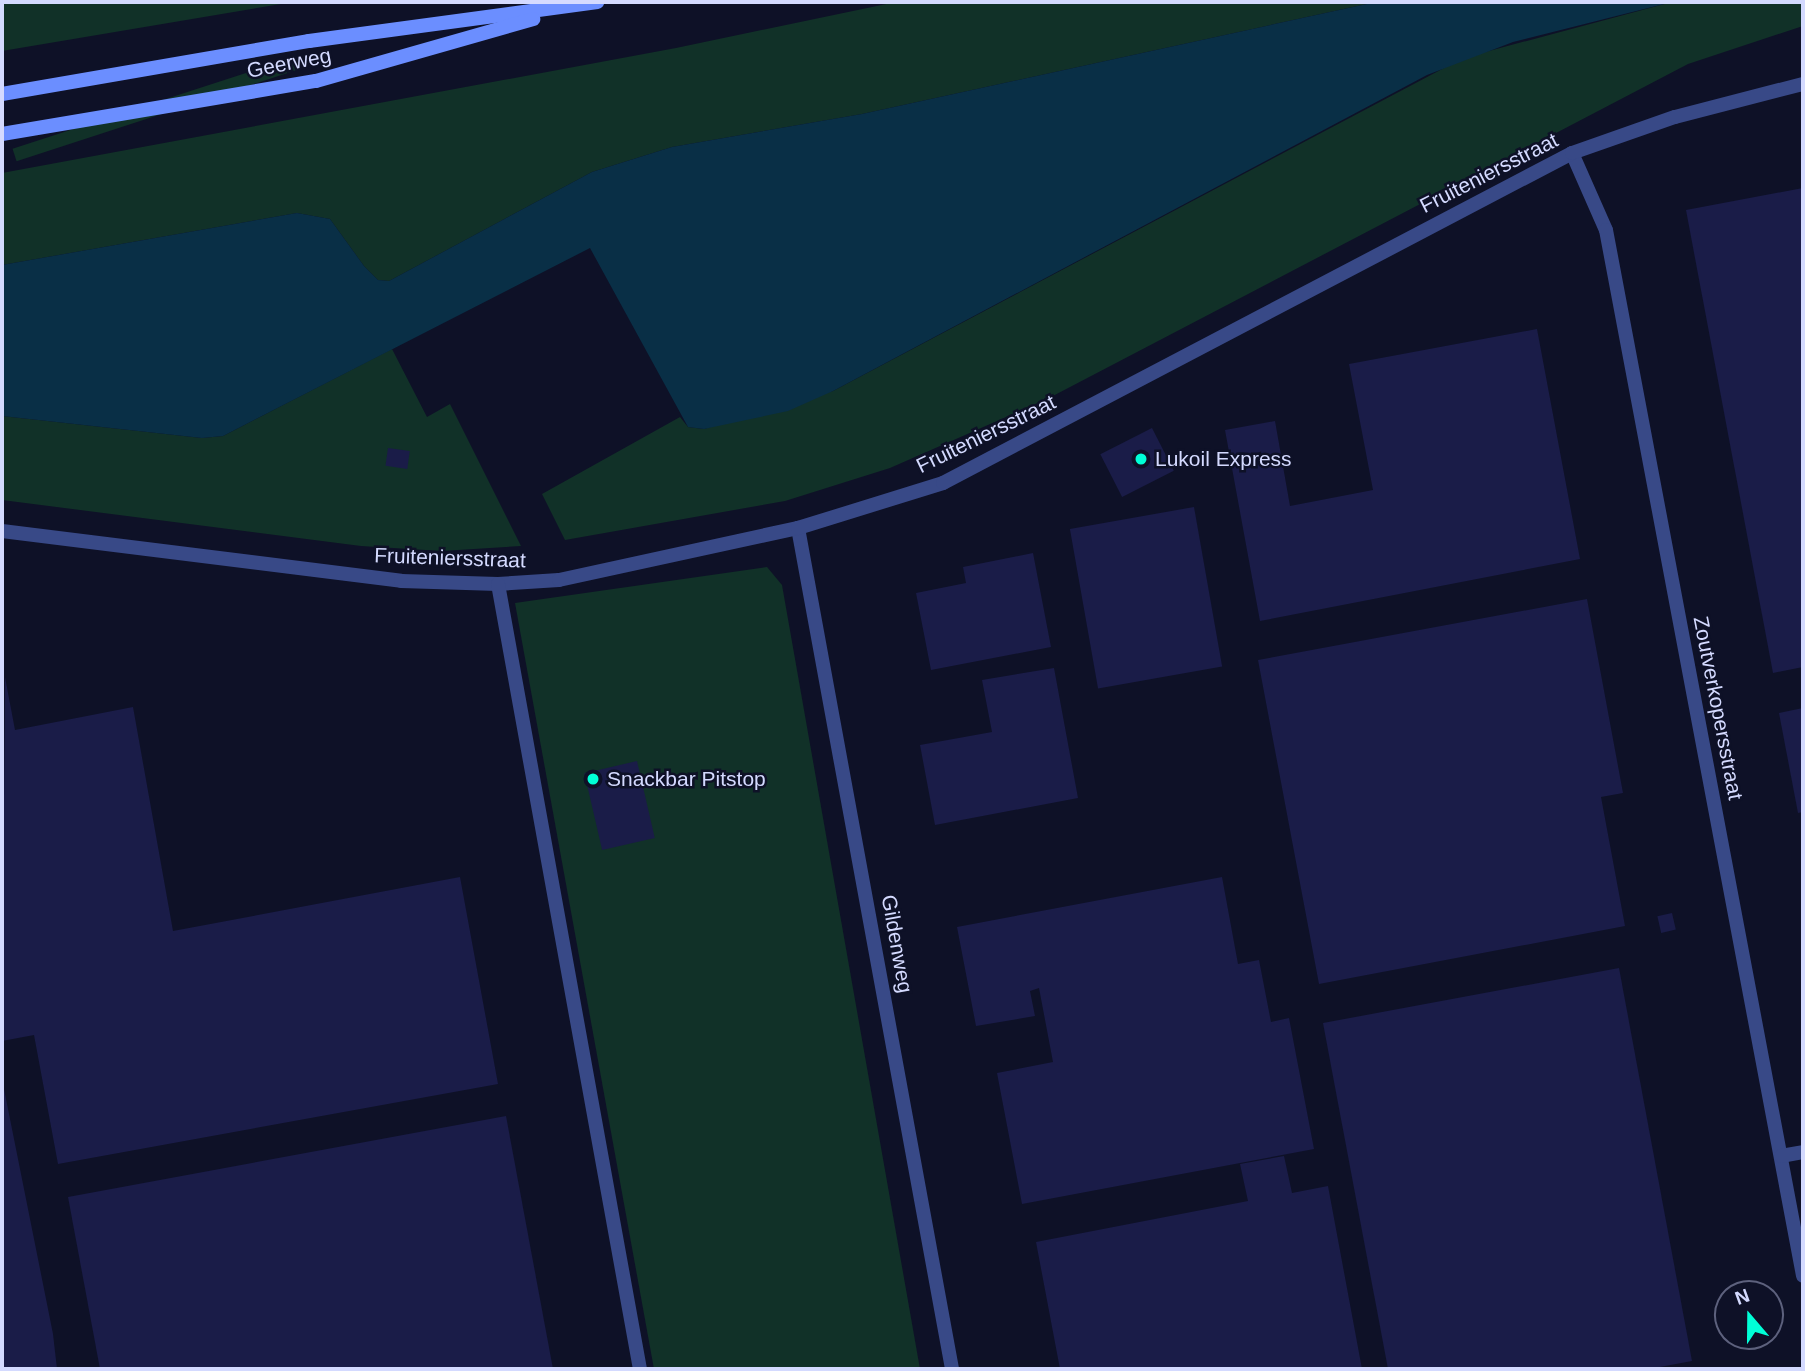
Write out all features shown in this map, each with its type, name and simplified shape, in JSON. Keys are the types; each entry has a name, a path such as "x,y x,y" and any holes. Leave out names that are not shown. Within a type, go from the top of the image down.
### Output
{"main road":[{"name":"Geerweg","path":"2,94 309,41 597,2"},
{"name":"Geerweg","path":"2,134 316,81 578,5"}],"street":[{"name":"Fruiteniersstraat","path":"2,531 401,581 498,584 559,580 799,528 943,483 1572,153 1675,117 1803,84"},
{"name":"Zoutverkopersstraat","path":"1572,153 1606,230 1803,1276"},
{"name":"Gildenweg","path":"799,528 952,1369"},
{"path":"498,584 640,1369"},
{"path":"1781,1156 1803,1152"}],"green space":[{"path":"2,2 293,2 2,51"},
{"path":"896,2 1376,2 862,114 672,147 592,172 389,281 378,280 364,266 330,219 297,213 2,265 2,173 676,48"},
{"path":"1672,2 1803,2 1803,26 1688,64 1049,398 890,468 785,501 565,540 542,494 680,417 688,427 704,429 833,391 1463,58"},
{"path":"295,57 299,69 17,161 13,149"},
{"path":"392,349 427,417 450,404 521,546 442,551 361,546 2,500 2,416 202,438 223,436"},
{"path":"767,567 782,585 920,1369 654,1369 515,603"}],"water":[{"path":"1376,2 1672,2 1513,42 1427,75 833,391 788,411 704,429 688,427 590,248 223,436 202,438 2,416 2,265 297,213 330,219 364,266 378,280 389,281 592,172 672,147 862,114"}],"building":[{"path":"1803,188 1803,667 1773,673 1686,210"},
{"path":"1537,329 1580,559 1260,621 1225,430 1275,421 1290,506 1373,490 1349,364"},
{"path":"1152,428 1174,471 1122,497 1100,454"},
{"path":"388,448 410,451 407,469 385,466"},
{"path":"1194,507 1222,667 1098,688 1070,529"},
{"path":"1033,553 1051,647 931,670 916,593 966,583 963,567"},
{"path":"1587,599 1623,793 1601,797 1625,926 1319,984 1258,660"},
{"path":"1054,668 1078,798 935,825 920,745 992,732 982,680"},
{"path":"5,677 15,730 133,707 173,931 460,877 498,1084 58,1164 34,1035 2,1041"},
{"path":"1803,708 1803,812 1798,813 1779,713"},
{"path":"637,761 655,838 602,850 584,773"},
{"path":"1222,877 1238,964 1259,960 1271,1022 1289,1018 1314,1149 1022,1204 997,1073 1053,1062 1039,988 1030,991 1035,1016 976,1026 957,927"},
{"path":"1672,913 1676,930 1661,933 1657,916"},
{"path":"1619,968 1692,1361 1649,1369 1388,1369 1323,1023"},
{"path":"2,1079 53,1334 57,1369 2,1369"},
{"path":"506,1116 553,1369 100,1369 68,1197"},
{"path":"1284,1156 1292,1193 1328,1186 1362,1369 1060,1369 1036,1242 1248,1201 1240,1164"}],"place":[{"name":"Lukoil Express","path":"1141,459"},
{"name":"Snackbar Pitstop","path":"593,779"}]}
